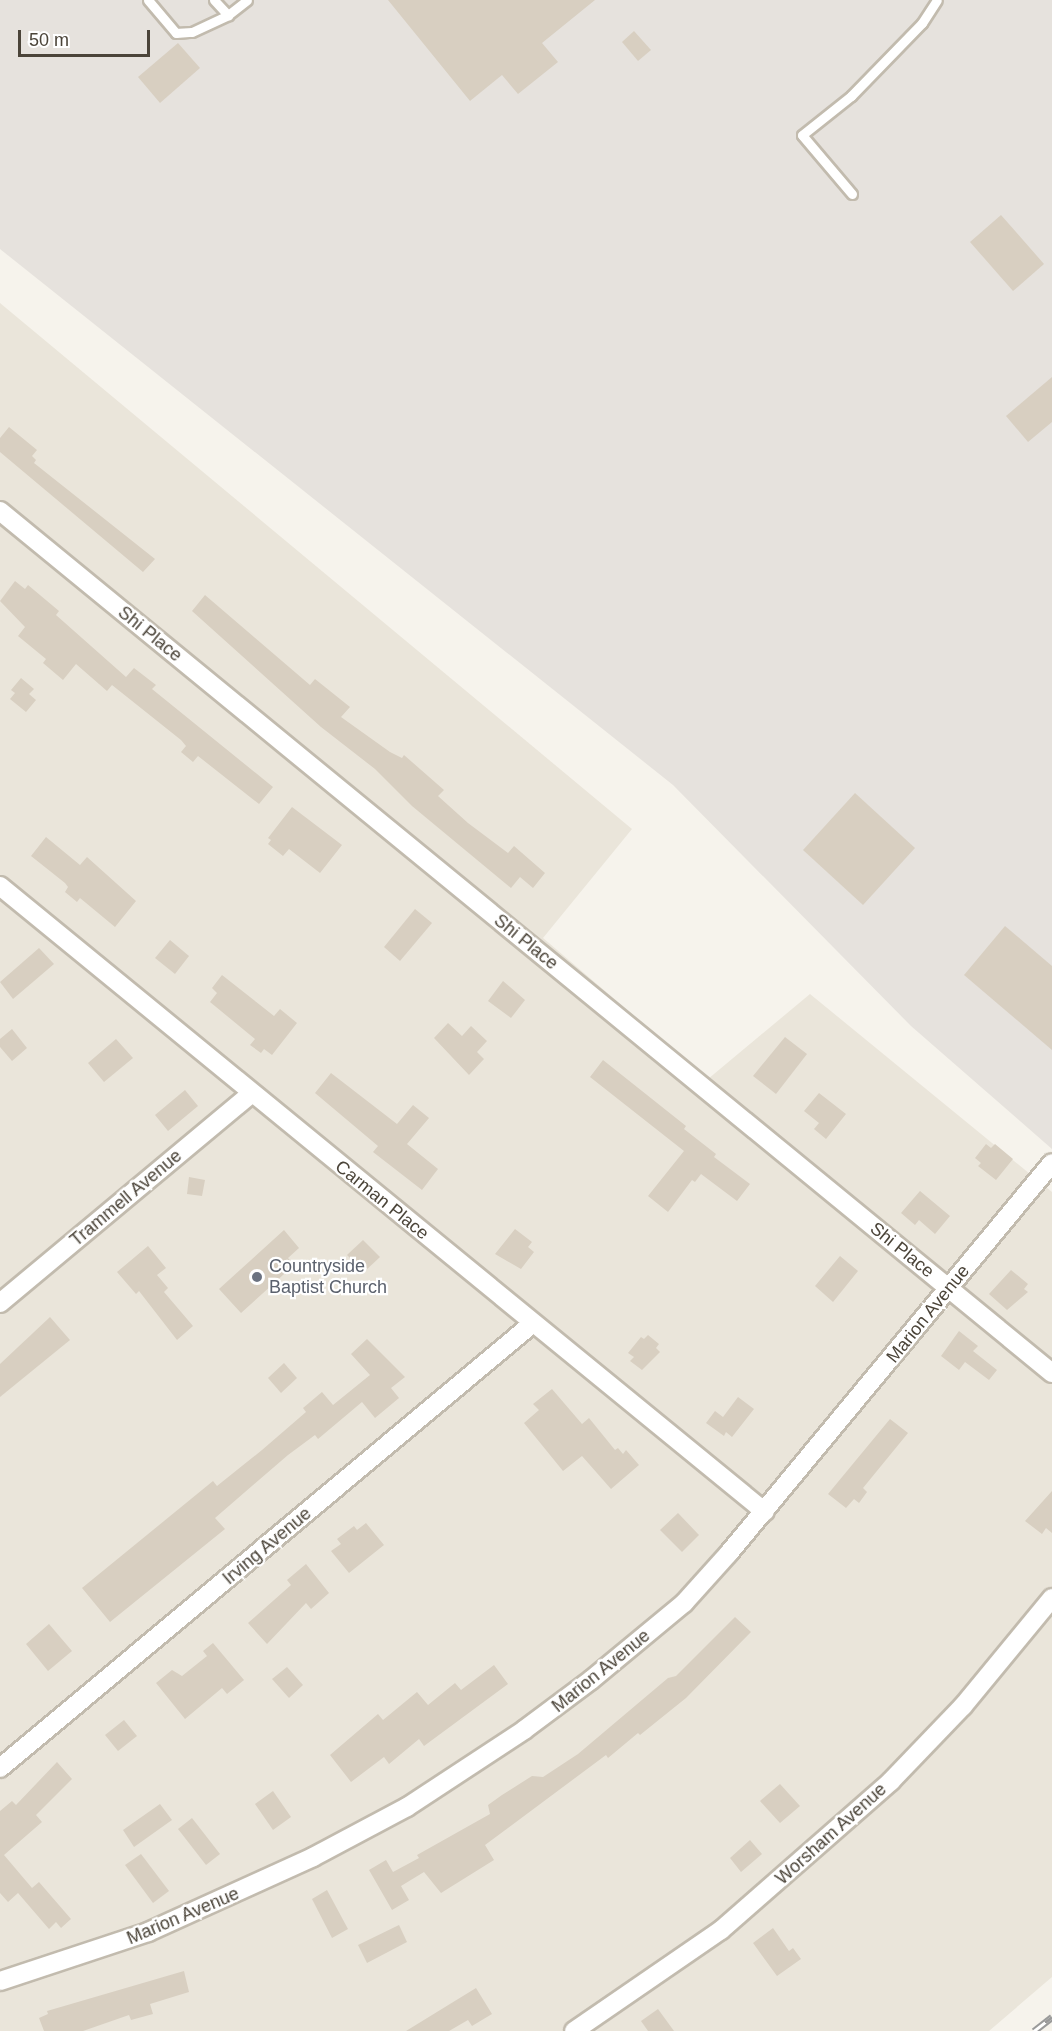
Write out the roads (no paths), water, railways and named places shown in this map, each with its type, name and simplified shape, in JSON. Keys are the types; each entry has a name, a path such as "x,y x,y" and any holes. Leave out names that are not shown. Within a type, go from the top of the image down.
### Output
{"street":[{"name":"Shi Place","path":"0,511 1052,1373"},
{"name":"Carman Place","path":"0,886 532,1324 765,1512"},
{"name":"Trammell Avenue","path":"0,1303 252,1093"},
{"name":"Marion Avenue","path":"0,1981 87,1955 209,1906 407,1807 524,1730 591,1680 684,1603 765,1512 1052,1163"},
{"name":"Irving Avenue","path":"0,1768 532,1324"},
{"name":"Worsham Avenue","path":"574,2031 722,1930 882,1789 963,1706 1052,1598"}],"lane":[{"path":"148,0 176,33 192,32 228,15 247,0"},
{"path":"214,0 228,15"},
{"path":"852,194 802,135 851,96 922,23 937,0"}],"railway":[{"path":"1034,2031 1052,2017"}],"place":[{"name":"Countryside Baptist Church","path":"257,1277"}]}
